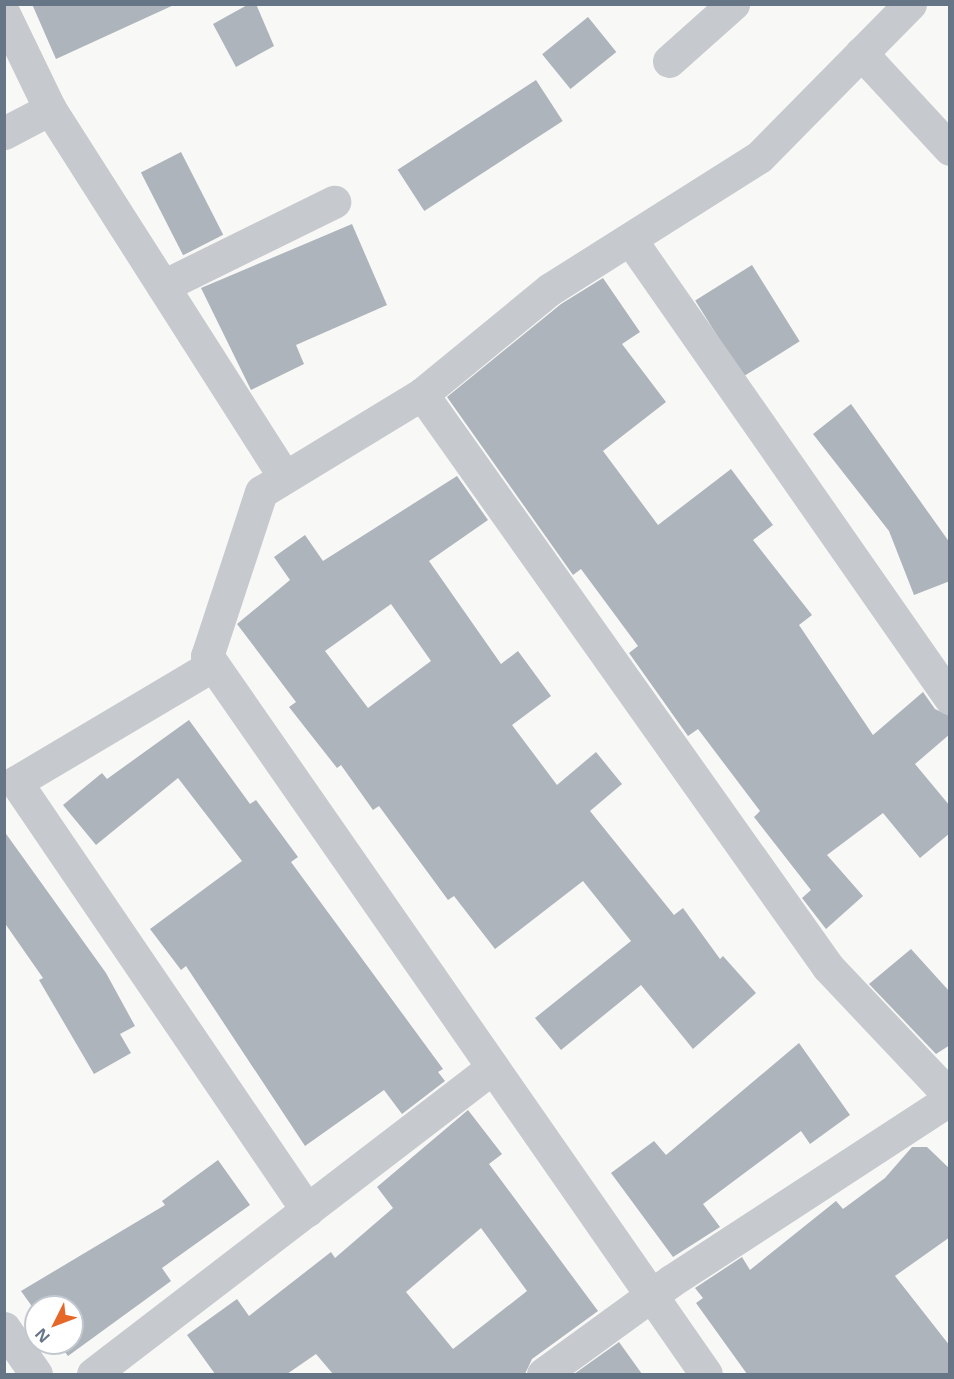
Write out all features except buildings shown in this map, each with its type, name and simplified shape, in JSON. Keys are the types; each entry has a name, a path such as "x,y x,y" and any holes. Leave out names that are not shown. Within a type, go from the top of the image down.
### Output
{"street":[{"path":"669,61 733,4"},
{"path":"706,1374 207,656 261,492 422,394 550,289 759,157 910,4"},
{"path":"4,14 50,109 284,477"},
{"path":"861,53 950,149"},
{"path":"4,133 50,109"},
{"path":"163,286 334,202"},
{"path":"630,240 950,698"},
{"path":"422,394 828,967 950,1098 651,1296 543,1374"},
{"path":"213,665 16,782 307,1210"},
{"path":"93,1374 492,1068"},
{"path":"4,1328 36,1374"}]}
